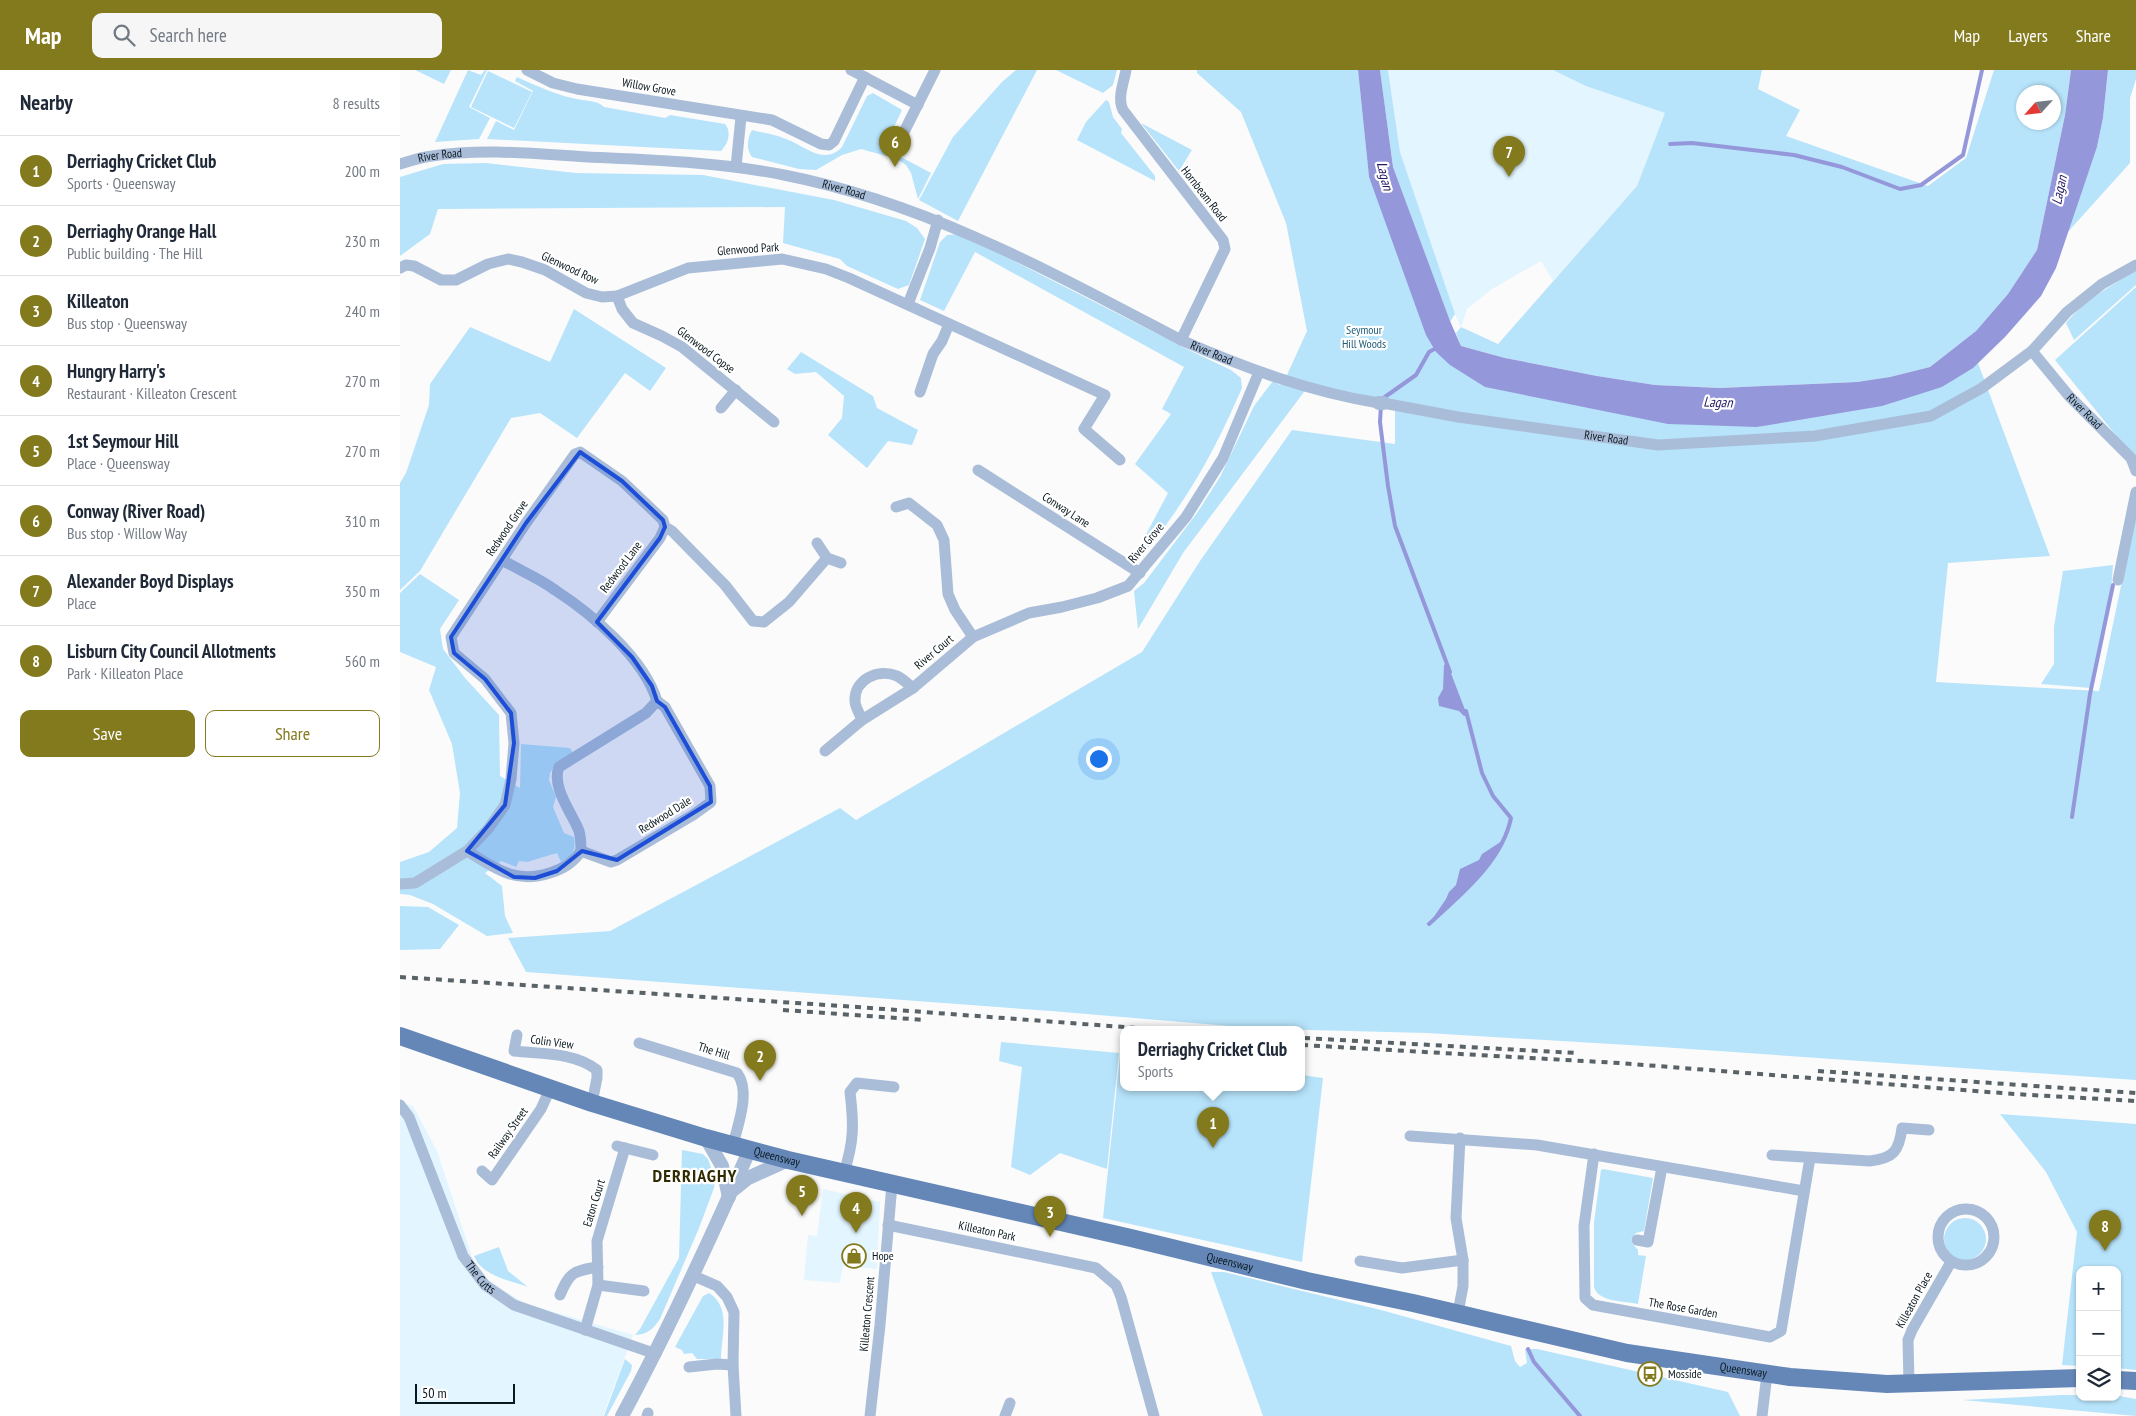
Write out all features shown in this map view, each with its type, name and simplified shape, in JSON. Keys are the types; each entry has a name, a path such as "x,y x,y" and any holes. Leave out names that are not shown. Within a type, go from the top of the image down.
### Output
{"main road":[{"name":"Queensway","path":"400,1036 592,1103 706,1138 788,1160 1307,1281 1458,1313 1627,1353 1767,1374 1887,1384 2076,1378"},
{"path":"2121,1380 2136,1381"}],"street":[{"name":"Willow Grove","path":"527,70 553,82 577,89 741,117 772,120 822,144 829,145 834,141 865,77"},
{"path":"851,70 918,104"},
{"path":"898,144 935,70"},
{"name":"Hornbeam Road","path":"1126,70 1120,105 1223,240 1224,249 1181,340"},
{"path":"736,167 741,117"},
{"name":"River Road","path":"400,164 431,156 482,153 678,162 736,167 784,175 895,204 938,220 1007,251 1181,340 1259,372 1300,386 1458,417 1658,445 1815,436 1931,416 1982,388 2032,351 2067,312 2102,284 2136,265"},
{"path":"908,304 930,248 938,220"},
{"name":"Glenwood Row","path":"400,268 406,265 414,266 441,280 456,280 488,264 508,259 545,270 586,293 602,298 617,296"},
{"name":"Glenwood Park","path":"617,296 688,268 782,259 826,269 908,304 1105,395 1084,429 1120,460"},
{"name":"Glenwood Copse","path":"617,296 622,309 632,323 682,347 774,422"},
{"path":"920,392 933,354 942,341 949,324"},
{"name":"River Road","path":"2032,351 2070,396 2131,458 2136,471"},
{"name":"River Grove","path":"972,637 1029,614 1105,595 1128,586 1186,517 1223,458 1259,372"},
{"name":"Glenwood Copse","path":"721,408 736,390"},
{"name":"Redwood Grove","path":"400,884 415,883 468,850 488,829 504,806 511,779 514,743 511,713 485,679 454,652 451,637 576,454 580,452 622,481 663,520 665,528 672,531 725,584 753,621 764,622 789,602 827,558"},
{"name":"Conway Lane","path":"978,470 1140,573"},
{"path":"2118,580 2136,492"},
{"path":"896,507 910,503 937,525 944,540 948,594 955,610 972,637"},
{"name":"Redwood Lane","path":"597,622 660,538 665,528"},
{"path":"817,543 827,558 841,563"},
{"name":"Redwood Dale","path":"502,560 555,589 597,622 632,657 652,686 657,701 665,707 710,786 711,802 693,815 617,860 611,862 582,852"},
{"name":"River Court","path":"825,751 862,720 913,688 972,637"},
{"name":"River Court","path":"862,720 855,701 859,685 866,679 883,672 897,676 913,688"},
{"path":"468,850 498,870 514,877 535,878 557,871 575,860 582,852 580,834 558,783 556,774 559,767 646,713 657,701"},
{"name":"Colin View","path":"517,1035 514,1051 578,1060 590,1064 597,1070 592,1103"},
{"name":"The Hill","path":"639,1043 737,1073 742,1080 744,1093 741,1147"},
{"path":"844,1173 852,1149 854,1127 850,1092 857,1083 894,1087"},
{"name":"Railway Street","path":"482,1171 492,1180 542,1109 550,1089"},
{"name":"The Cutts","path":"400,1105 409,1116 463,1256 485,1285 514,1305 656,1354"},
{"path":"1772,1155 1870,1161 1885,1159 1895,1152 1900,1141 1902,1128 1929,1130"},
{"path":"1410,1136 1537,1144 1804,1191"},
{"path":"706,1138 722,1166 731,1194"},
{"path":"1458,1313 1463,1286 1463,1260 1456,1218 1460,1138"},
{"name":"Eaton Court","path":"585,1330 598,1285 597,1241 621,1147 654,1155"},
{"path":"622,1416 656,1354 731,1194 741,1147"},
{"name":"The Rose Garden","path":"1594,1154 1584,1226 1584,1298 1593,1305 1770,1337 1782,1331 1810,1158"},
{"path":"731,1194 748,1178 788,1160"},
{"path":"1637,1240 1648,1242 1662,1167"},
{"name":"Killeaton Crescent","path":"870,1416 892,1184"},
{"path":"1970,1209 1978,1211 1986,1217 1994,1233 1991,1251 1986,1258 1969,1265 1951,1262 1941,1252 1938,1243 1937,1234 1940,1225 1952,1212 1970,1209"},
{"name":"Killeaton Park","path":"888,1225 1096,1268 1116,1285 1121,1297 1154,1416"},
{"path":"1360,1261 1402,1268 1463,1260"},
{"name":"Killeaton Place","path":"1909,1383 1908,1340 1951,1262"},
{"path":"560,1295 571,1273 598,1267"},
{"path":"694,1276 717,1286 727,1297 731,1305 735,1323 733,1364 736,1416"},
{"path":"598,1285 644,1292"},
{"path":"689,1367 733,1364"},
{"path":"1762,1416 1767,1374"},
{"path":"1005,1416 1010,1403"}],"highlighted area":[{"path":"580,452 622,481 663,520 665,527 660,538 597,622 632,657 652,686 657,701 665,707 710,786 711,802 617,860 582,851 557,871 535,878 514,877 467,851 505,805 514,743 511,713 485,679 454,653 451,637 526,523"}],"shaded area":[{"path":"1388,70 1553,70 1587,86 1665,113 1637,186 1553,281 1541,261 1492,289 1467,309 1461,327 1400,152"},
{"path":"400,1102 413,1106 437,1151 475,1266 488,1280 524,1303 633,1335 603,1416 400,1416"},
{"path":"823,1189 880,1202 877,1269 843,1266 840,1283 804,1280 808,1235 817,1236"}],"green space":[{"path":"415,70 451,70 444,84"},
{"path":"468,70 481,75 487,70 469,107 490,118 479,139 435,142"},
{"path":"1016,70 1037,70 958,221 919,200 953,137 1002,82"},
{"path":"1056,70 1117,70 1113,85 1103,93"},
{"name":"Seymour Hill Woods","path":"1197,70 1358,70 1369,177 1436,352 1757,427 1942,387 1978,363 2050,556 1948,563 1936,682 2099,691 2136,514 2136,1080 1661,1047 1427,1033 1305,1030 1305,1026 1229,1026 526,972 508,938 610,931 840,808 856,820 1142,652 1200,561 1292,430 1395,444 1395,410 1383,399 1310,384 1183,553 1138,629 1134,591 1144,583 1197,513 1220,477 1254,406 1273,381 1280,385 1287,375 1307,331 1286,223 1241,112 1197,73"},
{"path":"1380,70 1388,70 1400,152 1455,314 1450,322 1393,167"},
{"path":"1553,70 1762,70 1758,89 1800,110 1786,136 1928,186 1966,158 1994,70 2071,70 2065,115 2037,250 2008,294 1976,331 1930,367 1890,377 1857,382 1720,388 1655,385 1597,376 1505,358 1461,346 1456,333 1461,327 1498,344 1637,186 1665,113 1586,86"},
{"path":"2108,70 2136,70 2136,79 2130,98 2130,163 2066,234 2097,147 2103,118"},
{"path":"488,71 532,92 514,128 471,107"},
{"path":"517,77 557,94 594,102 604,107 665,118 670,115 725,124 729,134 726,145 721,151 487,139 496,121 514,130 533,91 515,81"},
{"path":"873,93 902,110 884,148 931,173 918,199 911,173 906,165 897,159 861,149 842,155 816,170 799,169 752,157 750,154 748,144 752,130 782,137 821,155 835,152 842,147 867,96"},
{"path":"1106,100 1109,102 1113,117 1122,129 1121,133 1155,176 1155,181 1077,140 1086,122"},
{"path":"1141,123 1192,150 1179,171"},
{"path":"486,163 576,173 703,175 834,200 906,221 917,228 925,239 909,285 898,289 847,266 840,259 783,243 785,207 438,209 430,234 400,256 400,177 443,164"},
{"path":"961,234 1231,370 1241,378 1242,388 1200,473 1157,538 1140,554 1134,557 1168,493 1135,464 1171,414 1162,409 1184,367 975,252 944,311 920,300 940,242 947,235"},
{"path":"2136,271 2136,285 2074,340 2066,323 2073,315 2107,288"},
{"path":"2136,287 2136,460 2055,360"},
{"path":"574,309 666,368 650,391 625,373 577,438 540,413 511,418 420,571 400,590 400,483 406,473 429,405 430,384 470,327 550,362"},
{"path":"801,352 873,396 877,408 918,430 912,445 888,441 867,468 828,435 842,418 844,396 816,372 795,374 787,369"},
{"path":"2113,565 2111,591 2091,688 2041,684 2054,664 2054,627 2063,571"},
{"path":"420,574 459,600 440,629 443,649 465,678 499,715 500,776 520,788 521,744 570,748 573,753 554,767 550,773 549,780 556,797 553,807 564,833 574,837 574,849 571,855 561,862 557,853 527,862 519,861 516,867 501,861 485,873 502,886 505,916 513,933 487,936 433,904 410,895 400,894 400,862 429,852 457,828 460,793 452,744 429,690 436,667 400,652 400,593"},
{"path":"400,906 428,907 459,925 440,949 400,950"},
{"path":"1001,1042 1119,1053 1107,1169 1060,1153 1030,1175 1011,1167 1022,1067 999,1061"},
{"path":"1120,1056 1120,1091 1305,1091 1305,1075 1323,1078 1302,1262 1103,1218"},
{"path":"2000,1114 2136,1124 2136,1370 2121,1368 2121,1266 2076,1266 2076,1366 2062,1365 2077,1232 2046,1172"},
{"path":"682,1150 703,1154 708,1159 715,1179 714,1188 660,1319 649,1331 635,1335 679,1258"},
{"path":"1601,1170 1653,1178 1644,1231 1636,1233 1631,1239 1638,1250 1638,1255 1646,1256 1638,1304 1606,1298 1596,1292 1594,1287 1594,1222"},
{"path":"1969,1218 1977,1221 1983,1227 1986,1239 1983,1251 1977,1257 1961,1260 1953,1257 1947,1251 1944,1235 1947,1227 1953,1221"},
{"path":"499,1247 508,1271 528,1287 490,1273 478,1263 474,1256"},
{"path":"1211,1272 1224,1272 1381,1310 1511,1346 1515,1361 1520,1367 1527,1363 1525,1349 1537,1349 1728,1392 1740,1416 1263,1416"},
{"path":"709,1293 721,1306 723,1314 721,1359 697,1359 692,1353 684,1354 682,1350 675,1347 703,1296"},
{"path":"625,1359 632,1365 631,1371 607,1416 604,1416"},
{"path":"2076,1395 2076,1401 2121,1401 2121,1396 2136,1399 2136,1416 1962,1400"}],"water":[{"name":"Lagan","path":"1358,70 1380,70 1393,167 1461,346 1505,358 1597,376 1655,385 1720,388 1857,382 1890,377 1930,367 1976,331 2008,294 2037,250 2065,115 2071,70 2108,70 2103,118 2097,147 2056,268 2041,296 2005,337 1973,368 1942,387 1882,406 1757,427 1668,424 1485,387 1450,365 1436,352 1426,335 1369,177"},
{"path":"1447,663 1467,715 1464,716 1459,711 1439,706 1438,698 1443,689 1444,665"},
{"path":"1502,841 1493,860 1429,924 1449,892 1456,885 1460,869 1479,860 1482,854"}],"waterway":[{"path":"1670,144 1692,143 1794,155 1842,167 1900,189 1921,185 1963,155 1982,70"},
{"path":"1382,399 1416,375 1429,352 1438,347"},
{"path":"1381,405 1380,422 1395,526 1450,672"},
{"path":"2072,817 2090,694 2113,585"},
{"path":"1429,924 1478,877 1489,863 1499,849 1511,818 1493,796 1482,773 1466,711"},
{"path":"1528,1349 1534,1362 1580,1416"}],"railway":[{"path":"400,977 857,1007 1120,1027"},
{"path":"783,1010 925,1020"},
{"path":"1305,1038 1576,1053"},
{"path":"1305,1045 1619,1063 2014,1094 2136,1101"},
{"path":"1818,1071 2136,1093"}],"place":[{"name":"Conway (River Road)","path":"895,167"},
{"name":"Alexander Boyd Displays","path":"1509,177"},
{"name":"Derriaghy Orange Hall","path":"760,1081"},
{"name":"Derriaghy Cricket Club","path":"1213,1148"},
{"name":"1st Seymour Hill","path":"802,1216"},
{"name":"Hungry Harry's","path":"856,1233"},
{"name":"Killeaton","path":"1050,1237"},
{"name":"Lisburn City Council Allotments","path":"2105,1251"},
{"name":"Hope","path":"854,1256"},
{"name":"Mosside","path":"1650,1374"}],"district":[{"name":"DERRIAGHY","path":"695,1176"}]}
